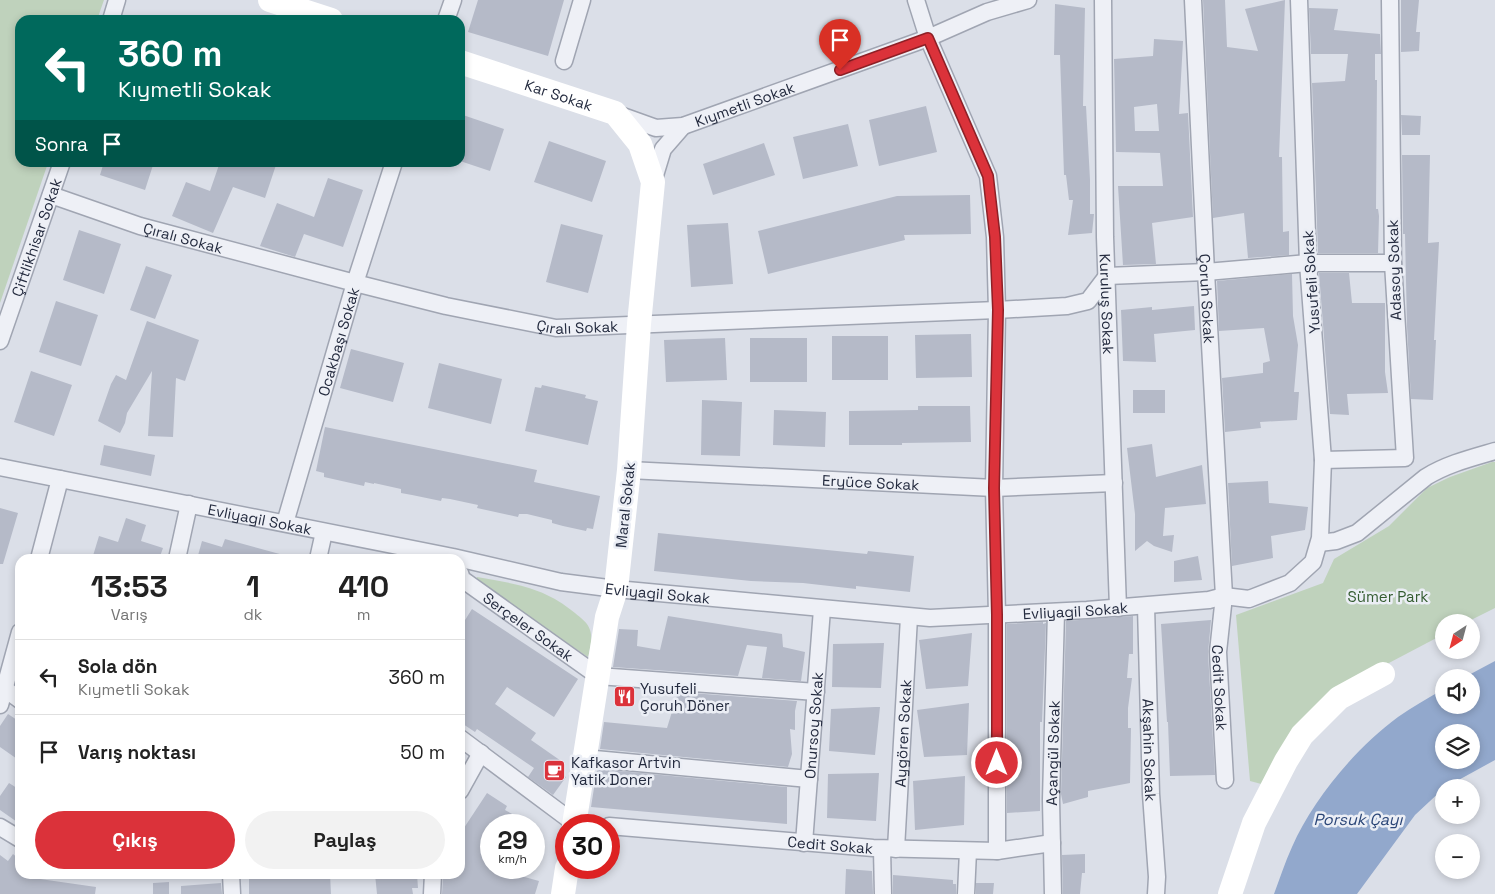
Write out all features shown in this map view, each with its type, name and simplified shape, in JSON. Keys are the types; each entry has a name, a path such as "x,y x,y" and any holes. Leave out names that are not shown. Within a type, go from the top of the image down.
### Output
{"street":[{"path":"113,15 118,0"},
{"path":"270,0 316,15"},
{"path":"448,15 453,0"},
{"path":"564,61 582,0"},
{"path":"916,0 928,38 988,176 995,237 998,310 994,488 997,615 998,850"},
{"name":"Kıymetli Sokak","path":"656,128 682,126 928,38 986,6 1028,0"},
{"name":"Kuruluş Sokak","path":"1103,0 1107,276 1118,608"},
{"name":"Çoruh Sokak","path":"1193,0 1224,596"},
{"name":"Yusufeli Sokak","path":"1299,0 1308,263 1323,460 1320,538 1313,562"},
{"name":"Adasoy Sokak","path":"1323,460 1405,458 1393,263 1390,0"},
{"name":"Kar Sokak","path":"465,64 656,128"},
{"path":"615,113 640,144 653,182"},
{"path":"653,182 663,149 682,126"},
{"name":"Çiftlikhisar Sokak","path":"0,341 60,167"},
{"name":"Ocakbaşı Sokak","path":"285,523 355,283 392,167"},
{"name":"Maral Sokak","path":"581,814 584,758 607,617 616,590 629,470 639,324 653,182"},
{"name":"Çıralı Sokak","path":"51,195 140,226 355,283 446,306 556,328 1067,306 1088,301 1107,276"},
{"path":"1107,276 1206,272 1308,263 1393,263"},
{"path":"1319,543 1336,541 1357,533 1437,470 1495,451"},
{"name":"Evliyagil Sokak","path":"0,466 434,554"},
{"name":"Eryüce Sokak","path":"629,470 994,488 1114,482"},
{"path":"40,554 60,479"},
{"path":"178,554 189,504"},
{"path":"319,554 324,532"},
{"name":"Evliyagil Sokak","path":"465,560 561,582 616,590 930,618 1146,606 1209,600 1224,596 1249,599 1290,583 1313,562"},
{"name":"Serçeler Sokak","path":"465,581 598,676"},
{"name":"Cedit Sokak","path":"1224,596 1218,652 1225,780"},
{"name":"Akşahin Sokak","path":"1146,606 1151,794 1157,877 1156,894"},
{"name":"Onursoy Sokak","path":"804,843 822,609"},
{"name":"Açangül Sokak","path":"1053,894 1051,800 1056,612"},
{"name":"Aygören Sokak","path":"883,894 889,849 909,617"},
{"path":"15,650 2,697 15,699"},
{"path":"1230,894 1254,823 1286,761 1302,735 1339,698 1383,674"},
{"path":"598,676 816,692"},
{"path":"465,742 567,814"},
{"path":"465,782 481,753"},
{"path":"584,758 809,779"},
{"path":"0,827 15,836"},
{"name":"Cedit Sokak","path":"620,827 889,849 998,850 1052,843"},
{"path":"966,894 968,851"},
{"path":"231,879 232,894"},
{"path":"432,879 432,894"},
{"path":"563,894 565,879"}],"green space":[{"path":"0,0 104,0 99,15 15,15 15,167 47,167 0,303"},
{"name":"Sümer Park","path":"1495,462 1495,608 1480,616 1435,614 1435,639 1349,684 1265,785 1250,781 1236,615 1323,583 1334,559 1389,526 1427,488 1450,477"},
{"path":"477,577 529,588 552,597 563,604 589,627 591,640 588,657 475,581"}],"water":[{"name":"Porsuk Çayı","path":"1495,661 1495,760 1480,768 1480,724 1435,724 1435,769 1479,769 1460,779 1435,779 1435,796 1415,815 1357,894 1274,894 1287,858 1301,829 1324,793 1367,744 1398,717 1435,694 1435,714 1480,714 1480,669"}],"building":[{"path":"478,0 564,0 548,56 468,32"},
{"path":"1203,0 1225,0 1227,47 1258,51 1245,9 1285,0 1279,157 1282,157 1283,232 1289,231 1289,255 1248,258 1244,213 1213,218"},
{"path":"1401,0 1419,0 1416,32 1420,32 1419,51 1401,52"},
{"path":"1055,4 1085,8 1083,106 1086,106 1090,214 1094,214 1092,233 1068,235 1073,200 1069,200 1066,175 1064,175 1060,55 1054,55"},
{"path":"1309,8 1338,9 1334,30 1380,34 1381,54 1375,54 1375,80 1377,80 1376,209 1378,209 1379,216 1378,253 1318,253 1312,83 1345,81 1348,54 1311,54"},
{"path":"1154,39 1183,41 1179,114 1188,113 1193,217 1152,223 1156,264 1123,265 1118,186 1163,186 1160,153 1116,152 1114,59 1153,56","holes":["1157,104 1159,131 1135,131 1134,107"]},
{"path":"926,106 937,152 879,166 869,120"},
{"path":"1401,115 1421,116 1420,135 1402,135"},
{"path":"465,116 504,129 490,171 465,163"},
{"path":"848,124 858,166 803,179 793,137"},
{"path":"549,141 606,161 592,202 534,182"},
{"path":"764,143 775,175 713,195 703,164"},
{"path":"1402,155 1430,155 1428,243 1439,242 1433,400 1411,399 1405,234 1403,234"},
{"path":"102,167 152,167 145,190 100,175"},
{"path":"218,167 275,167 265,198 233,187 213,233 172,216 186,182 210,191"},
{"path":"328,178 363,190 343,247 304,234 295,257 260,246 277,203 314,217"},
{"path":"970,195 971,234 904,235 905,240 768,274 758,231 897,196"},
{"path":"728,223 733,284 691,287 687,225"},
{"path":"561,224 603,235 588,293 546,282"},
{"path":"79,230 121,244 104,294 63,280"},
{"path":"146,266 172,275 155,319 130,310"},
{"path":"1319,273 1349,273 1352,303 1385,303 1385,372 1388,393 1347,394 1349,415 1330,414"},
{"path":"1292,274 1293,316 1298,345 1294,392 1299,392 1297,420 1260,422 1261,428 1225,432 1222,378 1263,373 1263,363 1270,361 1264,328 1219,331 1217,281"},
{"path":"56,301 98,315 81,366 39,352"},
{"path":"1194,306 1195,330 1154,334 1156,362 1123,361 1121,310 1152,307 1152,310"},
{"path":"147,321 199,340 185,381 176,378 173,437 148,436 152,371 127,413 120,433 98,421 116,375 126,380"},
{"path":"971,334 972,377 916,378 915,335"},
{"path":"832,336 888,336 888,380 832,380"},
{"path":"725,338 727,380 666,382 664,340"},
{"path":"750,338 807,338 807,382 750,382"},
{"path":"351,349 404,363 393,402 340,388"},
{"path":"439,363 502,379 491,424 428,408"},
{"path":"31,371 72,385 54,436 14,422"},
{"path":"542,385 586,395 585,398 598,401 588,445 525,431 535,387 541,388"},
{"path":"1133,390 1165,390 1165,413 1133,413"},
{"path":"702,400 742,402 740,456 701,455"},
{"path":"918,406 970,406 971,442 849,445 849,411 918,410"},
{"path":"774,410 826,412 825,447 773,445"},
{"path":"325,427 537,470 534,482 600,496 593,529 587,528 586,531 552,523 552,520 527,514 519,514 518,517 477,508 478,505 450,499 442,498 441,501 401,493 401,489 374,483 365,482 364,486 324,477 324,473 316,471"},
{"path":"1152,444 1156,477 1202,465 1206,504 1165,508 1163,536 1174,535 1172,552 1154,546 1147,541 1135,551 1135,514 1127,448"},
{"path":"104,445 155,455 151,476 100,465"},
{"path":"1268,481 1269,503 1308,507 1305,530 1271,536 1273,558 1232,566 1228,483"},
{"path":"0,508 18,513 3,564 0,564"},
{"path":"126,518 146,525 141,541 163,548 161,554 94,554 99,536 118,542"},
{"path":"658,533 867,554 868,551 914,556 910,592 856,586 856,589 803,583 751,581 654,571"},
{"path":"225,539 280,554 198,554 202,541 222,547"},
{"path":"1198,556 1202,580 1174,582 1174,561"},
{"path":"472,609 578,679 554,717 507,687 495,704 536,733 531,740 564,763 558,772 566,777 553,795 528,777 534,768 477,729 475,732 465,725 465,620"},
{"path":"668,616 782,634 783,647 805,652 801,681 762,678 767,647 747,645 738,676 613,667 619,629 638,630 637,646 660,650"},
{"path":"1133,616 1133,654 1129,654 1127,678 1132,678 1128,708 1128,728 1131,728 1130,783 1088,791 1088,797 1063,804 1061,794 1066,621"},
{"path":"1211,620 1208,653 1215,775 1170,776 1161,624"},
{"path":"1043,622 1043,624 1046,623 1042,722 1040,722 1040,811 1007,813 1007,624"},
{"path":"972,633 968,686 926,689 919,640"},
{"path":"884,643 881,688 832,687 833,644"},
{"path":"678,692 797,701 795,730 790,729 792,754 788,767 600,749 604,722 667,728"},
{"path":"969,703 967,755 924,757 917,710"},
{"path":"880,707 875,755 829,751 831,709"},
{"path":"8,714 15,719 15,758 0,747 0,726"},
{"path":"597,769 787,787 787,824 591,807"},
{"path":"879,773 876,821 827,818 828,774"},
{"path":"965,776 964,825 915,830 913,781"},
{"path":"9,783 15,787 15,820 0,810 0,796"},
{"path":"487,793 507,806 505,810 512,814 480,814 480,879 532,879 539,881 535,894 442,894 443,879 465,879 465,826"},
{"path":"13,854 15,856 15,879 40,879 96,887 95,894 0,894 0,855 8,861"},
{"path":"1085,854 1085,873 1082,873 1080,894 1063,894 1062,855"},
{"path":"846,869 872,871 873,894 845,894"},
{"path":"893,875 953,880 953,884 956,884 956,894 893,894"},
{"path":"249,879 330,879 331,894 249,894"},
{"path":"376,879 417,879 418,888 412,888 413,894 377,894"},
{"path":"169,882 169,894 153,894 153,883"},
{"path":"221,883 222,894 181,894 181,886"},
{"path":"976,883 994,883 993,894 976,894"}],"place":[{"name":"Yusufeli Çoruh Döner","path":"624,697"},
{"name":"Kafkasor Artvin Yatik Doner","path":"555,771"}],"route":[{"path":"840,70 928,38 988,176 995,237 998,310 994,488 997,615 997,763"}]}
